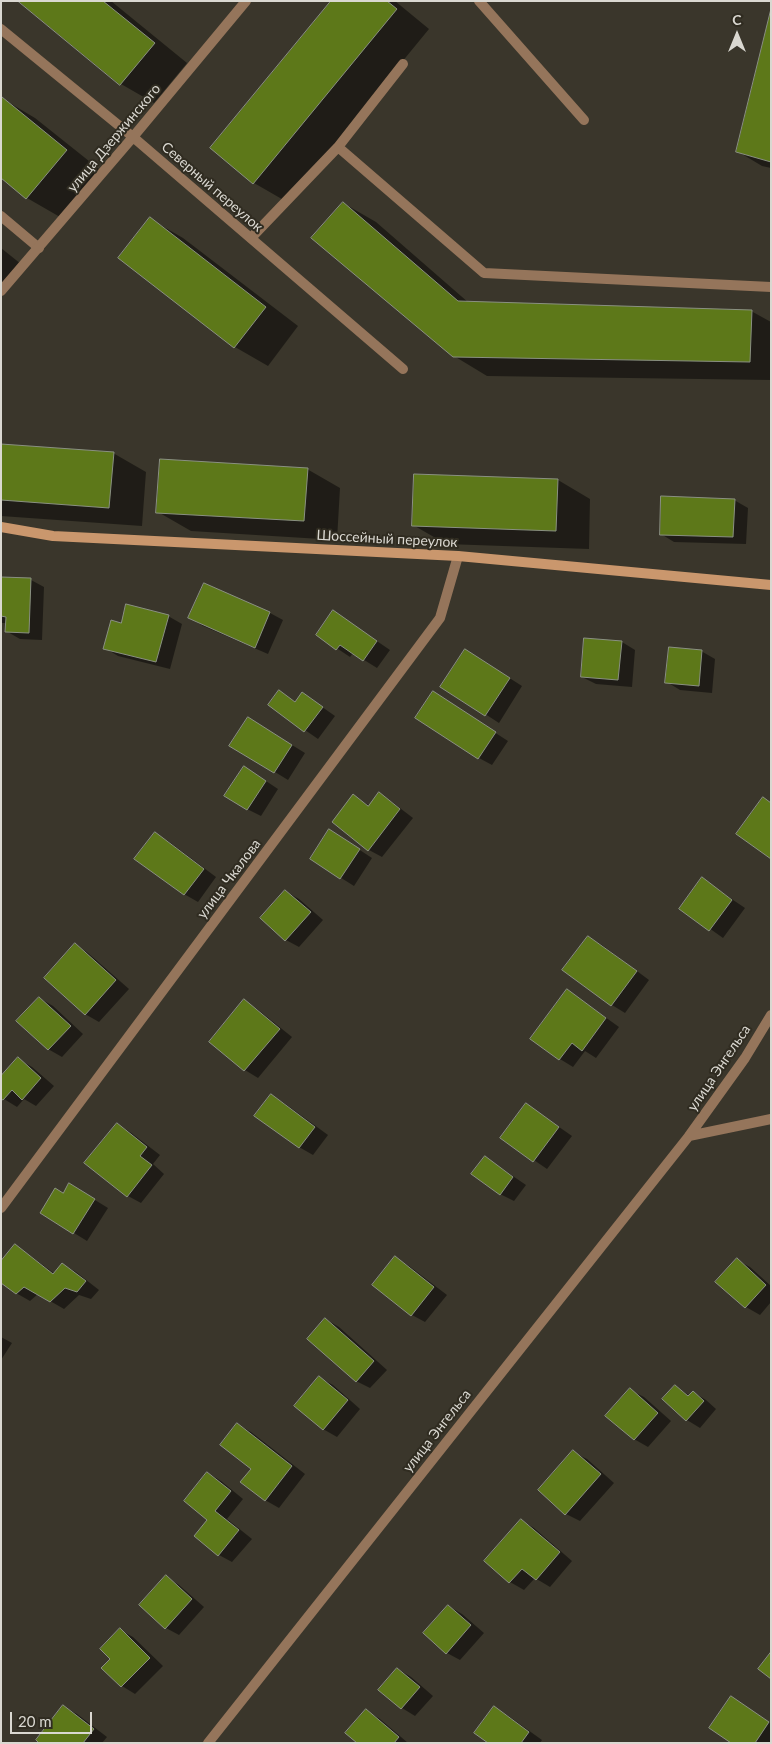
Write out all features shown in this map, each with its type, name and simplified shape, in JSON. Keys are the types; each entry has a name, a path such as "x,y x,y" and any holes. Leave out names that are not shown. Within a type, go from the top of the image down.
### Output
{"main road":[{"name":"Шоссейный переулок","path":"1,527 53,536 458,556 771,585"}],"street":[{"name":"улица Дзержинского","path":"1,291 246,1"},
{"path":"479,1 584,120"},
{"name":"Северный переулок","path":"1,29 133,137 403,369"},
{"path":"251,238 338,147 403,64"},
{"path":"338,147 484,273 771,287"},
{"path":"1,216 39,248"},
{"name":"улица Чкалова","path":"1,1208 440,618 458,556"},
{"name":"улица Энгельса","path":"208,1743 688,1136 745,1058 771,1015"},
{"name":"улица Энгельса","path":"688,1136 771,1118"}],"building":[{"path":"18,1 103,1 155,43 120,85"},
{"path":"331,1 387,1 397,9 253,184 210,148"},
{"path":"771,9 771,162 736,152"},
{"path":"2,97 67,150 26,199 1,178"},
{"path":"343,202 458,301 752,310 750,362 453,357 311,238"},
{"path":"150,217 266,307 234,348 118,258"},
{"path":"1,444 114,452 109,508 1,500"},
{"path":"160,459 308,468 304,521 156,513"},
{"path":"414,474 558,479 556,531 412,526"},
{"path":"661,496 735,499 733,537 660,535"},
{"path":"1,577 31,578 29,633 5,632 6,617 1,616"},
{"path":"204,583 270,612 255,648 188,618"},
{"path":"126,604 169,615 156,662 103,649 111,620 121,623"},
{"path":"333,610 377,641 363,661 340,645 336,650 316,635"},
{"path":"584,638 622,641 618,680 581,677"},
{"path":"669,647 702,650 699,686 665,683"},
{"path":"465,649 510,678 485,716 440,687"},
{"path":"279,690 295,702 302,692 323,707 304,732 268,705"},
{"path":"433,691 496,732 478,759 415,718"},
{"path":"248,717 292,745 274,773 229,746"},
{"path":"244,766 266,781 247,810 224,796"},
{"path":"379,792 400,809 368,851 332,822 353,794 368,806"},
{"path":"763,797 771,803 771,859 736,834"},
{"path":"329,829 360,849 340,879 310,859"},
{"path":"155,832 204,869 184,895 134,859"},
{"path":"702,877 732,900 709,931 679,909"},
{"path":"285,890 311,912 285,941 260,918"},
{"path":"588,936 637,971 611,1006 562,970"},
{"path":"75,943 116,980 85,1015 44,978"},
{"path":"567,989 606,1018 582,1051 572,1043 559,1060 530,1039"},
{"path":"39,997 71,1026 48,1050 16,1021"},
{"path":"244,999 280,1029 244,1071 209,1042"},
{"path":"18,1057 41,1078 22,1100 12,1090 3,1100 1,1099 1,1076"},
{"path":"271,1094 315,1127 299,1148 254,1116"},
{"path":"526,1103 559,1127 533,1162 500,1138"},
{"path":"117,1123 147,1147 140,1156 152,1165 127,1197 84,1163"},
{"path":"485,1156 513,1177 500,1195 471,1174"},
{"path":"69,1183 95,1199 73,1234 40,1213 55,1188 63,1193"},
{"path":"15,1244 53,1274 62,1263 86,1281 77,1292 65,1288 50,1302 24,1287 16,1294 1,1283 1,1261"},
{"path":"395,1256 434,1287 411,1316 372,1285"},
{"path":"737,1258 766,1285 745,1308 715,1282"},
{"path":"325,1318 374,1361 356,1382 307,1339"},
{"path":"319,1376 348,1400 323,1430 294,1406"},
{"path":"675,1385 688,1396 693,1391 704,1401 686,1421 662,1399"},
{"path":"630,1388 658,1413 634,1440 605,1416"},
{"path":"237,1423 292,1466 265,1501 240,1482 251,1469 220,1445"},
{"path":"573,1450 601,1474 565,1515 538,1490"},
{"path":"207,1472 231,1491 215,1511 239,1530 218,1556 194,1536 207,1520 184,1501"},
{"path":"521,1519 560,1552 536,1580 522,1569 509,1583 484,1561"},
{"path":"166,1575 192,1599 165,1629 139,1605"},
{"path":"448,1605 471,1625 446,1654 423,1633"},
{"path":"120,1628 150,1658 121,1687 101,1668 110,1659 100,1649"},
{"path":"771,1652 771,1679 758,1669"},
{"path":"397,1668 420,1687 401,1709 378,1690"},
{"path":"731,1696 769,1722 755,1743 731,1743 709,1728"},
{"path":"63,1705 94,1729 83,1743 39,1743 36,1740"},
{"path":"494,1706 529,1732 521,1743 488,1743 474,1733"},
{"path":"366,1709 399,1737 394,1743 357,1743 345,1733"}]}
